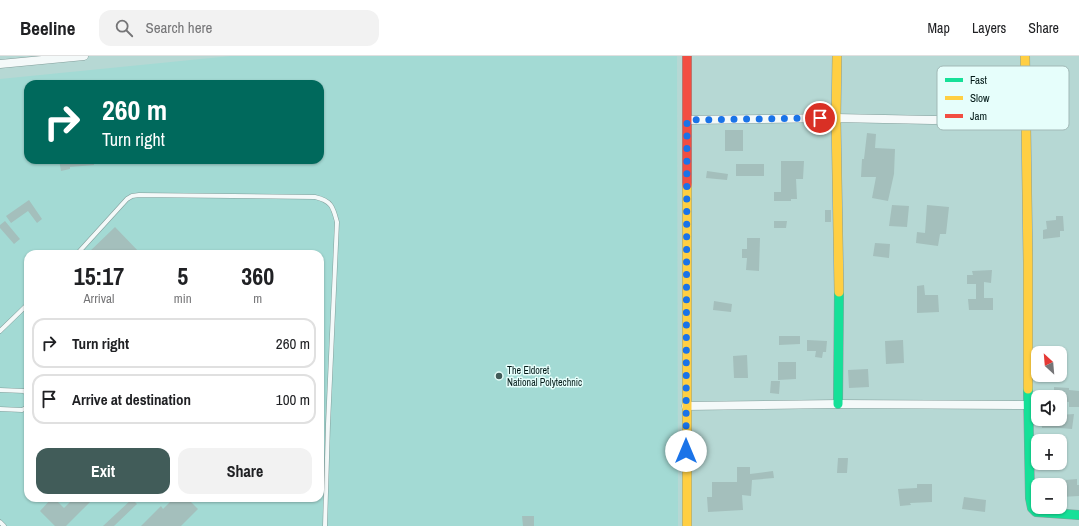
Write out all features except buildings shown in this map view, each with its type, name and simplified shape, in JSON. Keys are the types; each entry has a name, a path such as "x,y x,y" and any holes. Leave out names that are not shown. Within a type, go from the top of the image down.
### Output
{"street":[{"path":"0,64 84,56"},
{"path":"687,56 687,526"},
{"path":"837,56 836,118 839,266 838,404"},
{"path":"687,120 836,118 937,120"},
{"path":"1025,130 1030,498 1032,508 1041,514 1079,515"},
{"path":"686,406 838,404 1028,405"}],"lane":[{"path":"81,250 127,199 132,196 315,197 329,202 334,210 337,222 325,526"},
{"path":"0,331 24,308"},
{"path":"0,390 24,391"},
{"path":"0,409 24,409"},
{"path":"0,522 4,526"}],"shaded area":[{"name":"The Eldoret National Polytechnic","path":"231,56 677,56 678,526 0,526 0,79"}],"traffic: fast":[{"path":"838,404 839,292"},
{"path":"1028,389 1030,498 1032,508 1036,512 1079,515"}],"traffic: slow":[{"path":"837,56 836,118 839,292"},
{"path":"1025,56 1025,66"},
{"path":"1026,130 1028,389"},
{"path":"687,185 687,526"}],"traffic: jam":[{"path":"687,56 687,185"}],"place":[{"name":"The Eldoret National Polytechnic","path":"499,376"}],"route":[{"path":"686,451 687,120 820,118"}]}
